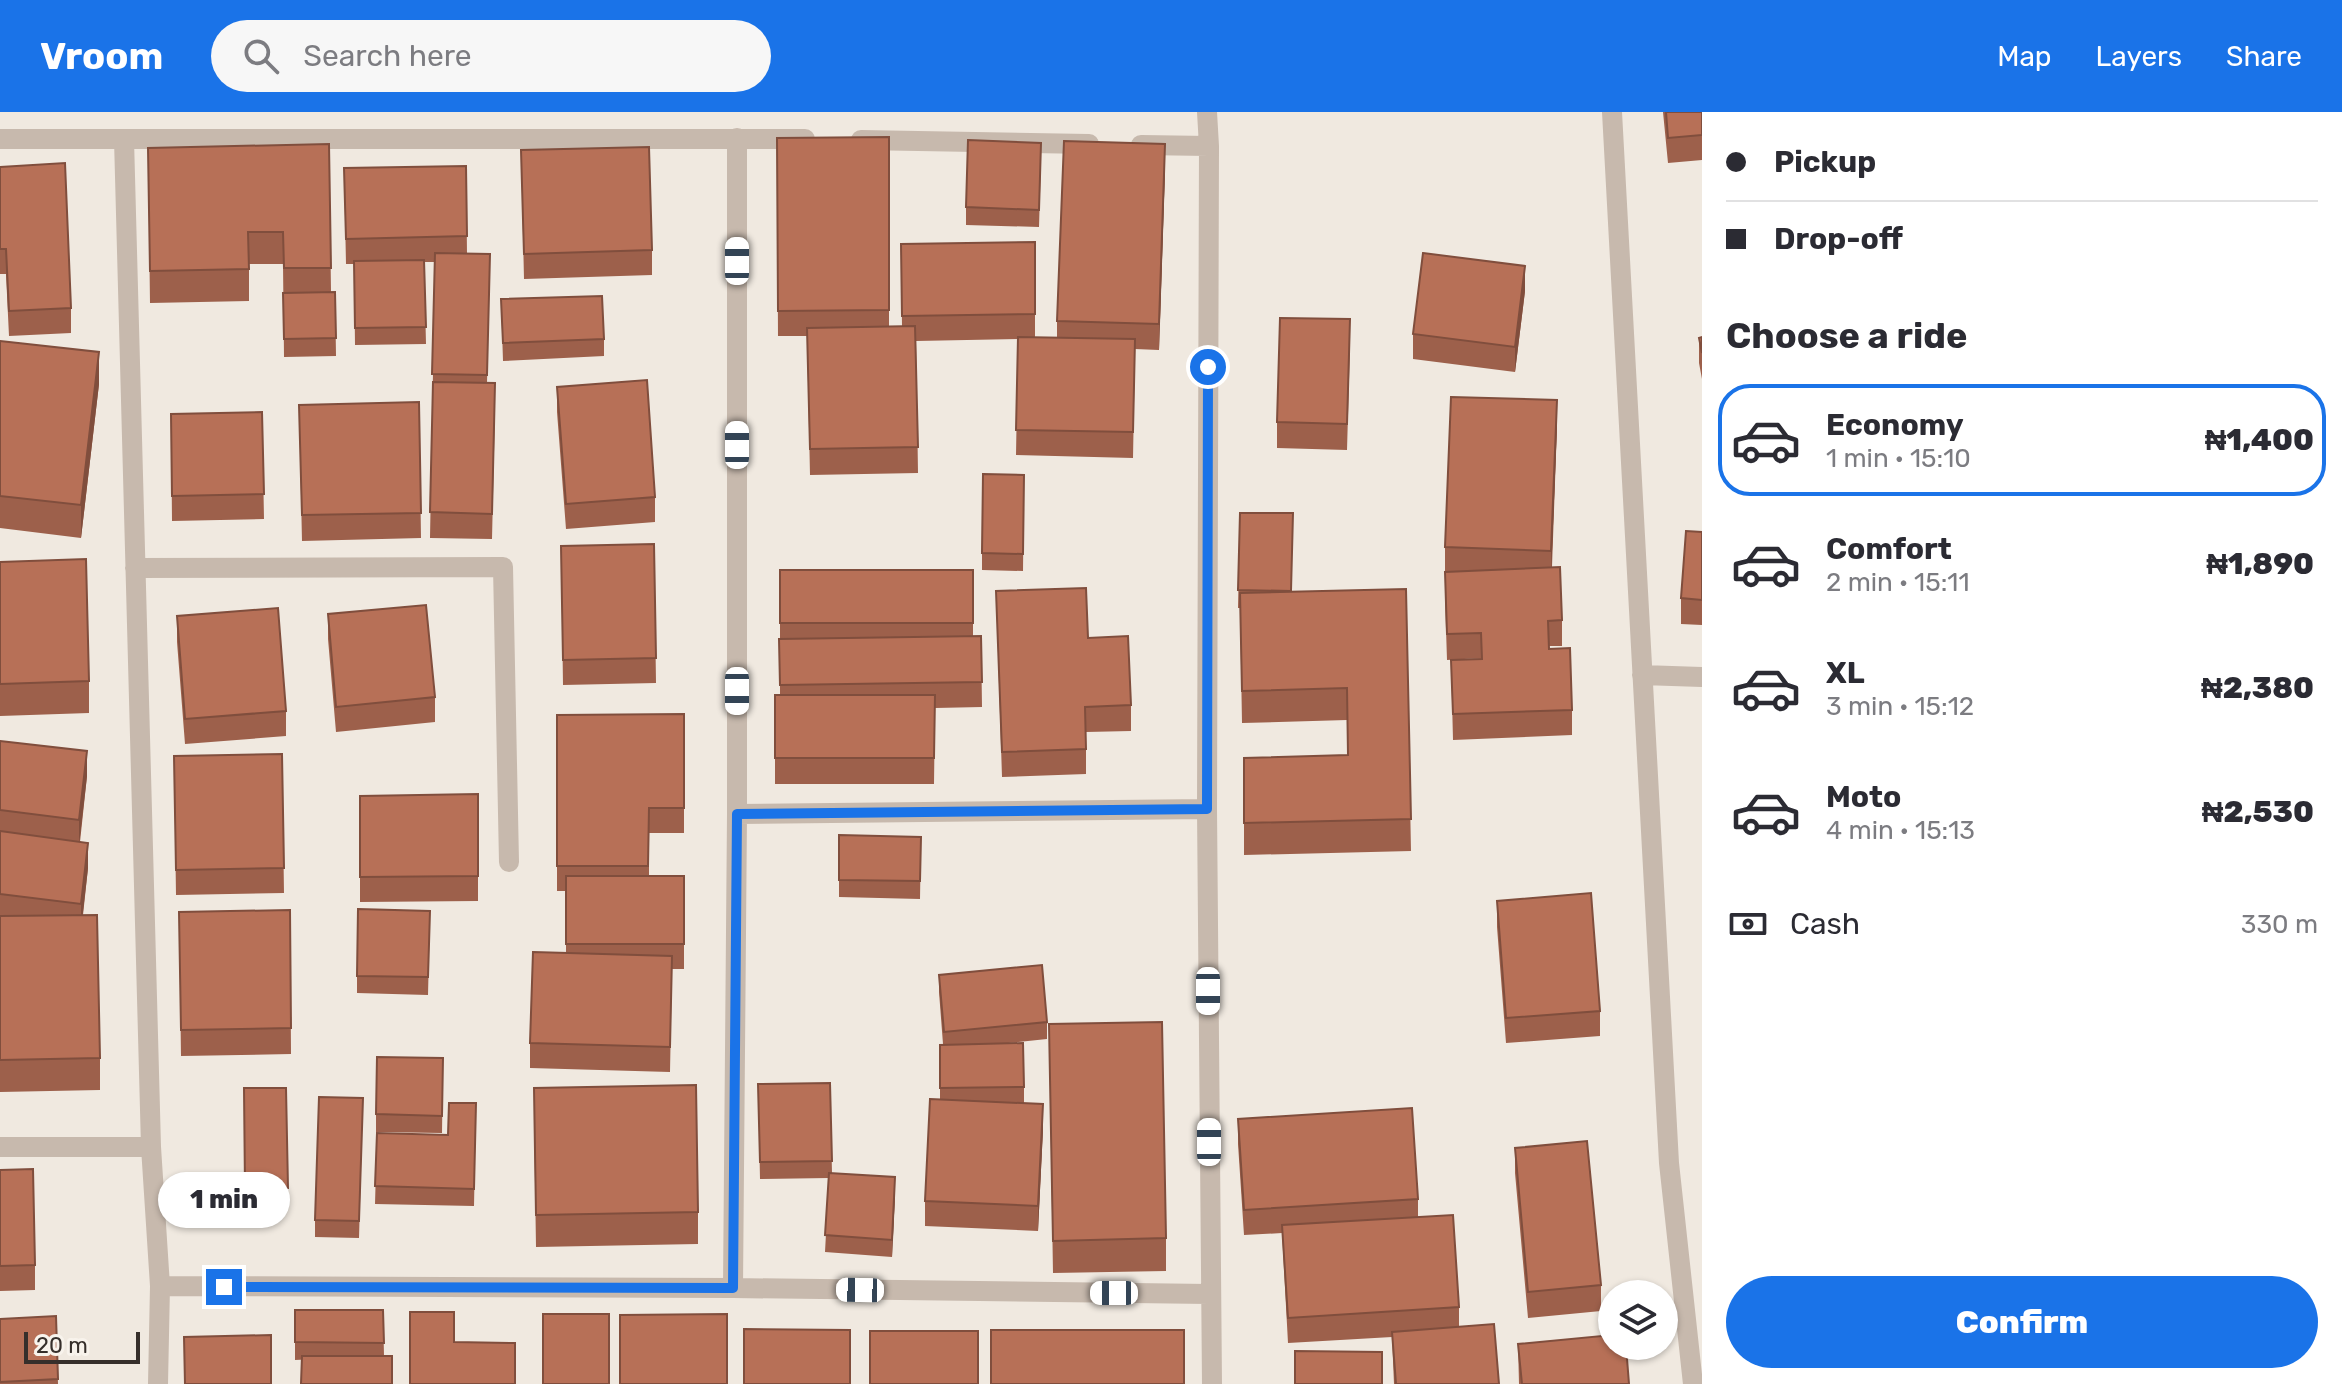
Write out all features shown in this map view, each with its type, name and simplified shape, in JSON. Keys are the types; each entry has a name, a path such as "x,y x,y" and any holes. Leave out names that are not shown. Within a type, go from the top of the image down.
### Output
{"street":[{"path":"1207,112 1207,809 1212,1384"},
{"path":"1612,112 1669,1163 1693,1384"},
{"path":"0,139 737,138 1209,146"},
{"path":"733,1288 737,138"},
{"path":"124,139 151,1147 160,1286 158,1384"},
{"path":"135,568 503,567 509,862"},
{"path":"1642,675 1702,677"},
{"path":"737,814 1207,809"},
{"path":"0,1147 151,1147"},
{"path":"160,1286 1209,1294"}],"building":[{"path":"1666,112 1702,112 1702,135 1668,138"},
{"path":"889,137 889,310 778,311 777,138"},
{"path":"968,140 1041,143 1039,210 966,207"},
{"path":"1064,141 1165,144 1159,324 1057,321"},
{"path":"329,144 331,268 284,268 283,232 248,232 249,269 150,271 148,148"},
{"path":"649,147 652,250 524,254 521,150"},
{"path":"65,163 71,308 9,311 6,249 0,249 0,167"},
{"path":"466,166 467,236 346,239 344,168"},
{"path":"1035,242 1035,314 902,316 901,244"},
{"path":"435,253 490,254 487,375 432,374"},
{"path":"1423,253 1525,266 1515,347 1413,334"},
{"path":"424,260 426,327 355,328 354,261"},
{"path":"335,292 336,338 284,339 283,293"},
{"path":"602,296 604,339 503,343 501,299"},
{"path":"1280,318 1350,319 1347,424 1277,422"},
{"path":"915,326 918,447 810,449 807,328"},
{"path":"1018,337 1135,339 1133,432 1016,430"},
{"path":"0,341 99,352 81,505 0,496"},
{"path":"647,380 655,497 566,504 557,387"},
{"path":"433,382 495,383 492,514 430,512"},
{"path":"1451,397 1557,400 1551,551 1445,547"},
{"path":"419,402 421,513 302,515 299,405"},
{"path":"262,412 264,494 172,496 171,414"},
{"path":"983,474 1024,475 1023,554 982,553"},
{"path":"1240,513 1293,513 1291,591 1238,590"},
{"path":"1686,531 1702,532 1702,600 1681,598"},
{"path":"654,544 656,658 563,660 561,546"},
{"path":"86,559 89,681 0,684 0,562"},
{"path":"1560,567 1562,620 1548,621 1549,649 1570,648 1572,710 1453,714 1451,660 1482,659 1481,633 1447,634 1445,572"},
{"path":"780,570 973,570 973,623 780,623"},
{"path":"1086,588 1088,638 1128,636 1131,705 1085,707 1086,749 1002,752 996,591"},
{"path":"1406,589 1411,819 1244,823 1244,758 1348,755 1347,688 1242,691 1240,593"},
{"path":"426,605 435,697 336,707 328,614"},
{"path":"278,608 286,711 185,719 177,616"},
{"path":"981,636 982,682 780,685 779,639"},
{"path":"775,695 935,695 934,758 775,758"},
{"path":"684,714 684,808 649,808 648,866 557,866 557,715"},
{"path":"0,741 87,751 79,820 0,810"},
{"path":"282,754 284,868 176,870 174,756"},
{"path":"478,794 478,876 360,877 360,796"},
{"path":"0,831 88,843 81,904 0,894"},
{"path":"839,835 921,837 920,881 839,880"},
{"path":"566,876 684,876 684,944 566,944"},
{"path":"1591,893 1600,1011 1506,1018 1497,901"},
{"path":"358,909 430,911 428,977 357,976"},
{"path":"290,910 291,1028 181,1030 179,912"},
{"path":"97,915 100,1058 0,1060 0,916"},
{"path":"533,952 672,956 670,1047 530,1043"},
{"path":"1042,965 1047,1022 944,1032 939,975"},
{"path":"1162,1022 1166,1238 1053,1241 1049,1024"},
{"path":"1023,1043 1024,1087 940,1088 940,1045"},
{"path":"377,1057 443,1058 442,1116 376,1114"},
{"path":"830,1083 832,1161 760,1162 758,1084"},
{"path":"696,1085 698,1212 536,1215 534,1088"},
{"path":"244,1088 286,1088 288,1188 245,1188"},
{"path":"319,1097 363,1098 359,1221 315,1220"},
{"path":"930,1099 1043,1104 1038,1206 925,1201"},
{"path":"449,1103 476,1103 474,1189 375,1186 377,1133 448,1135"},
{"path":"1412,1108 1418,1199 1244,1210 1238,1119"},
{"path":"1587,1141 1601,1280 1598,1285 1528,1292 1515,1148"},
{"path":"33,1169 35,1265 0,1266 0,1170"},
{"path":"829,1173 895,1177 892,1240 825,1235"},
{"path":"1453,1215 1459,1307 1288,1318 1282,1225"},
{"path":"295,1310 383,1310 384,1343 295,1342"},
{"path":"410,1312 454,1312 454,1342 515,1343 515,1384 410,1384"},
{"path":"543,1314 609,1314 609,1384 543,1384"},
{"path":"727,1314 727,1384 620,1384 620,1315"},
{"path":"56,1316 58,1379 0,1382 0,1319"},
{"path":"1494,1324 1499,1384 1396,1384 1392,1332"},
{"path":"744,1329 850,1330 850,1384 744,1384"},
{"path":"991,1330 1184,1330 1184,1384 991,1384"},
{"path":"870,1331 978,1331 978,1384 870,1384"},
{"path":"271,1335 271,1384 185,1384 184,1337"},
{"path":"1598,1336 1598,1360 1627,1360 1629,1384 1522,1384 1518,1344"},
{"path":"1295,1351 1382,1352 1382,1384 1295,1384"},
{"path":"302,1356 392,1356 392,1384 301,1384"}],"route":[{"path":"224,1287 733,1288 737,814 1207,809 1208,367"}]}
